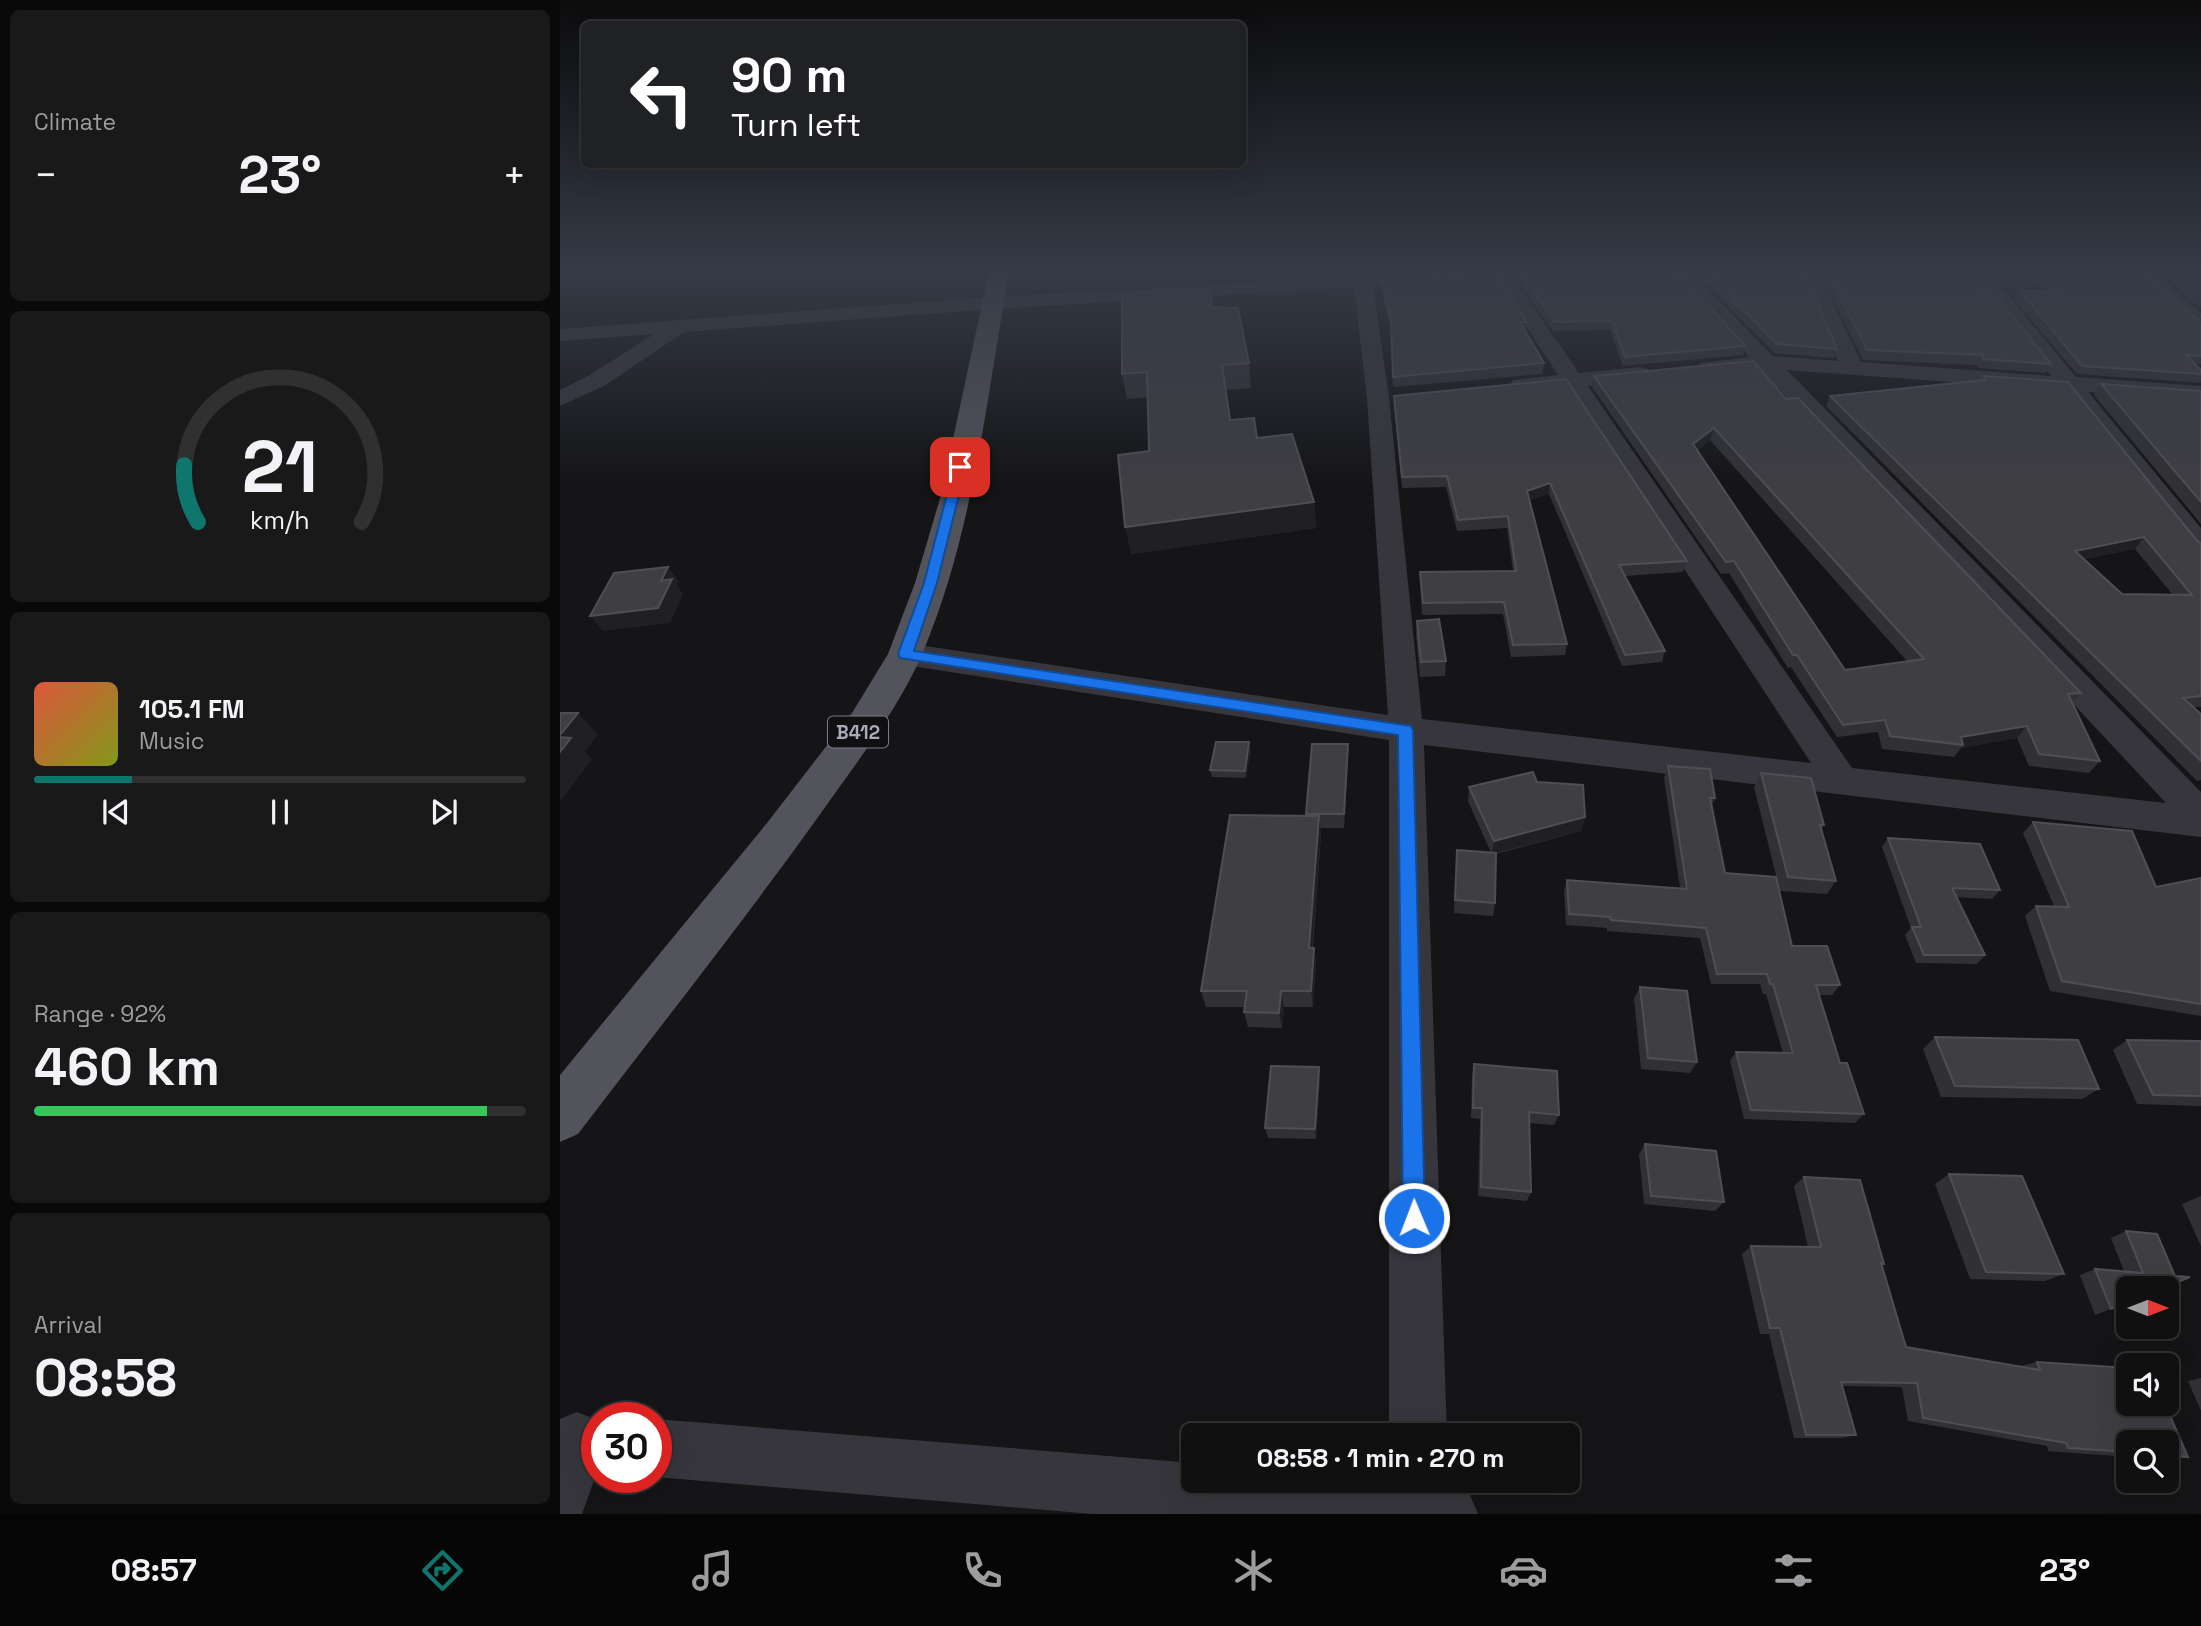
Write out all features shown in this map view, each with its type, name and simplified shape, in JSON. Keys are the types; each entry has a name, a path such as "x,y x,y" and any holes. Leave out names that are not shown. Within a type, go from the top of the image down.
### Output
{"main road":[{"name":"B412","path":"560,1116 790,824 864,723 905,654 931,583 955,495 985,342"}],"street":[{"path":"560,399 596,381 656,342"},
{"path":"1378,342 1392,397 1406,730 1418,1423"},
{"path":"1544,342 1573,380 1840,778"},
{"path":"1747,342 2201,816"},
{"path":"1840,342 1852,368"},
{"path":"2037,342 2201,546"},
{"path":"1684,370 1767,362 2201,393"},
{"path":"1503,387 1656,373"},
{"path":"905,654 1406,730 1840,778 2201,822"},
{"path":"560,1496 578,1440"},
{"path":"672,1449 1428,1502"}],"building":[{"path":"1122,342 1245,342 1249,363 1222,365 1230,420 1254,418 1257,438 1292,434 1314,502 1125,527 1118,455 1149,451 1147,372 1122,374"},
{"path":"1392,342 1532,342 1544,363 1393,377"},
{"path":"1619,342 1742,342 1746,346 1625,357"},
{"path":"1775,342 1834,342 1837,349"},
{"path":"1863,342 2033,342 2051,364 1983,359 1983,355 1867,350"},
{"path":"2062,342 2201,342 2201,356 2186,355 2201,370 2201,374 2082,366"},
{"path":"1753,361 1786,399 1798,398 2081,693 2068,694 2100,761 2039,754 2027,726 1961,737 1963,745 1890,736 1885,720 1843,725 1797,655 1793,655 1734,561 1726,562 1594,376","holes":["1714,428 1924,659 1845,670 1693,444"]},
{"path":"1984,376 2068,382 2201,543 2201,696 2183,698 2201,714 2201,761 1830,396 1985,380","holes":["2144,537 2192,595 2122,594 2075,551"]},
{"path":"1566,379 1687,561 1619,565 1665,651 1625,655 1550,483 1527,491 1567,644 1513,645 1504,602 1423,603 1420,572 1516,571 1508,516 1458,520 1447,476 1402,477 1394,396"},
{"path":"2101,384 2201,391 2201,502"},
{"path":"668,567 661,581 672,579 658,608 590,616 614,573"},
{"path":"1439,619 1446,661 1421,662 1417,621"},
{"path":"560,713 578,713 560,735"},
{"path":"560,737 571,738 560,752"},
{"path":"1216,742 1249,742 1245,771 1210,770"},
{"path":"1312,744 1348,744 1344,814 1306,814"},
{"path":"1668,766 1710,769 1715,798 1710,798 1725,873 1776,877 1792,946 1827,946 1840,985 1816,985 1840,1063 1847,1063 1864,1114 1751,1110 1736,1052 1793,1053 1773,984 1770,984 1767,974 1717,974 1706,928 1569,914 1567,880 1687,889"},
{"path":"1533,772 1537,782 1583,785 1585,817 1494,841 1469,787"},
{"path":"1761,773 1811,778 1824,825 1820,825 1836,881 1788,877"},
{"path":"1230,815 1319,816 1309,948 1314,948 1311,991 1281,991 1279,1013 1244,1012 1247,991 1201,991"},
{"path":"2033,822 2132,831 2156,887 2201,878 2201,1004 2062,981 2036,906 2069,907"},
{"path":"1888,838 1980,844 2000,890 1952,888 1985,955 1924,955 1912,927 1921,927"},
{"path":"1457,850 1496,853 1495,903 1455,900"},
{"path":"1640,987 1687,991 1697,1062 1648,1058"},
{"path":"1935,1037 2078,1040 2099,1089 1955,1086"},
{"path":"2127,1040 2201,1041 2201,1096 2153,1095"},
{"path":"1474,1064 1557,1071 1559,1115 1529,1112 1531,1192 1481,1187 1482,1108 1473,1108"},
{"path":"1271,1066 1319,1067 1315,1129 1265,1128"},
{"path":"1645,1144 1716,1151 1724,1202 1651,1196"},
{"path":"1949,1174 2022,1176 2064,1274 1986,1272"},
{"path":"1804,1177 1860,1180 1906,1347 2040,1370 2037,1362 2116,1367 2116,1416 2170,1416 2176,1430 2116,1430 2116,1451 2068,1448 2066,1443 1923,1418 1917,1383 1841,1382 1856,1435 1806,1435 1780,1328 1770,1328 1751,1246 1821,1247"},
{"path":"2126,1231 2157,1234 2175,1276 2116,1276 2116,1307 2111,1309 2095,1269 2143,1273"},
{"path":"2179,1436 2188,1457 2179,1456"}],"route":[{"path":"960,467 931,583 905,654 1406,730 1414,1218"}]}
